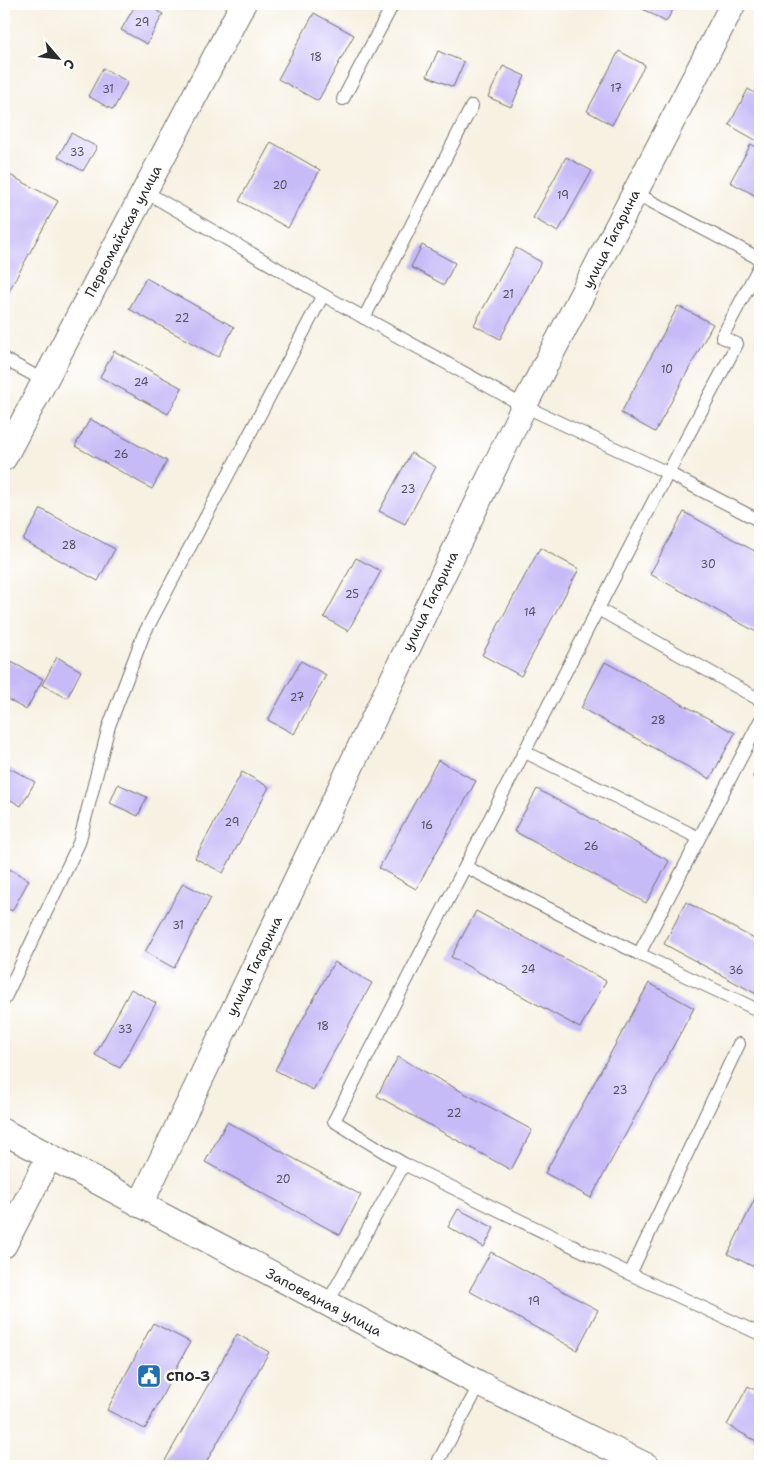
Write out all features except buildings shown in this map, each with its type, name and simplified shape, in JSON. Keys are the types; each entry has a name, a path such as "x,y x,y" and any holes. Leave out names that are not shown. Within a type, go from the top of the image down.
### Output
{"street":[{"name":"Первомайская улица","path":"4,458 243,4"},
{"name":"улица Гагарина","path":"140,1204 524,406 733,4"},
{"name":"Заповедная улица","path":"4,1132 480,1384 647,1466"},
{"path":"4,1245 49,1157"}],"lane":[{"path":"342,99 393,4"},
{"path":"364,318 413,226 472,106"},
{"path":"144,191 323,295 524,406 668,473 760,521"},
{"path":"635,193 760,259"},
{"path":"760,264 722,337 738,344 668,473 334,1121 404,1164 630,1274 760,1334"},
{"path":"4,1000 79,843 109,726 143,636 323,295"},
{"path":"4,360 45,381"},
{"path":"598,609 760,700"},
{"path":"638,954 760,721"},
{"path":"525,752 699,838"},
{"path":"466,867 638,954 760,1011"},
{"path":"630,1274 739,1044"},
{"path":"327,1304 404,1164"},
{"path":"440,1466 439,1460 480,1384"}],"place":[{"name":"СПО-3","path":"149,1376"}]}
